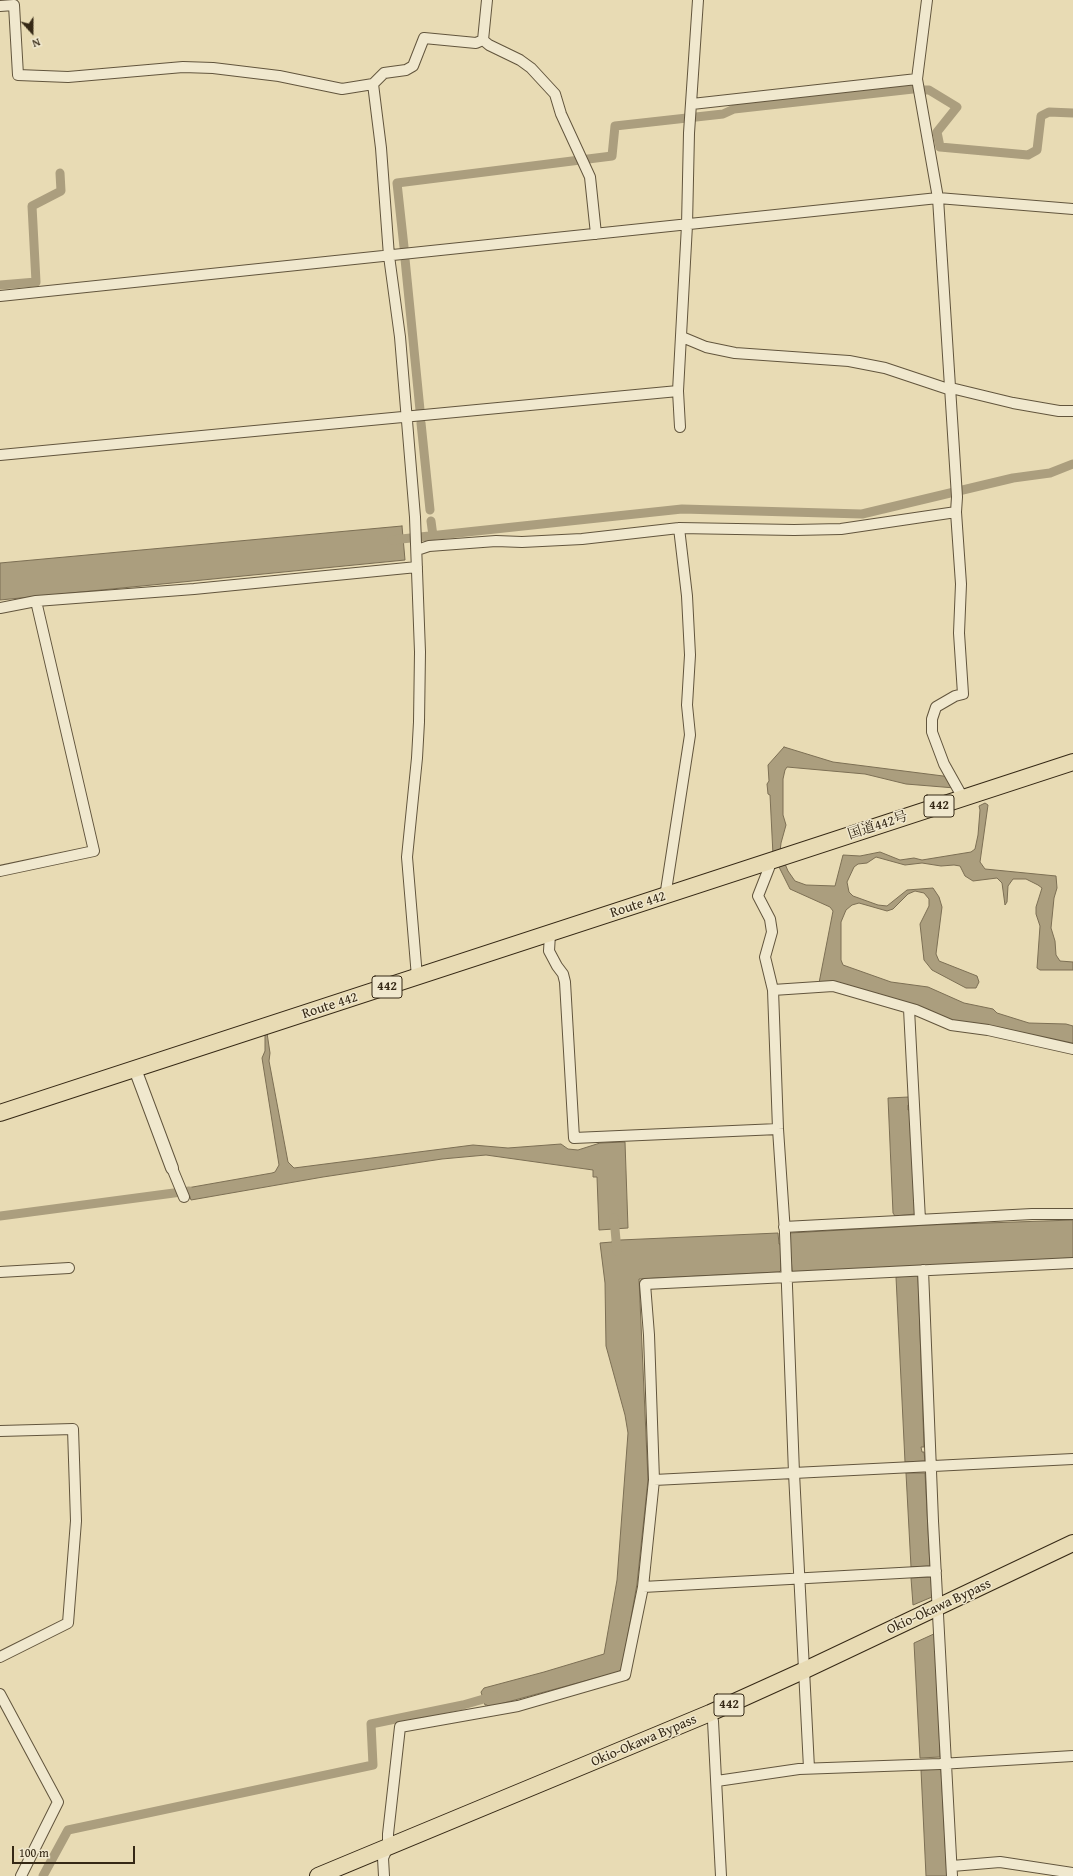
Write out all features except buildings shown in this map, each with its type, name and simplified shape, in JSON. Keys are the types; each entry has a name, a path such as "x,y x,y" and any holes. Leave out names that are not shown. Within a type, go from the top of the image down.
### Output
{"highway":[{"name":"国道442号","path":"770,861 1073,762"},
{"name":"Route 442","path":"0,1113 770,861"},
{"name":"Okio-Okawa Bypass","path":"318,1876 378,1856 508,1808 713,1721 805,1675 938,1612 1073,1543"},
{"name":"Okio-Okawa Bypass","path":"938,1612 1073,1553"},
{"name":"Okio-Okawa Bypass","path":"339,1876 378,1856 585,1766 805,1675"}],"street":[{"path":"483,40 487,0"},
{"path":"680,427 678,391 687,225 689,133 698,0"},
{"path":"927,0 917,79 938,198 951,389 954,472 958,497 956,512 961,584 960,633 963,694 955,696 936,707 932,719 932,732 944,764 962,798"},
{"path":"0,6 14,5 18,75 68,77 184,68 213,68 279,76 342,89 373,84 384,73 406,70 413,66 424,38 476,43 483,40"},
{"path":"483,40 489,45 520,60 531,68 555,94 561,114 590,177 596,234"},
{"path":"691,107 917,79"},
{"path":"373,84 381,148 389,256 400,337 415,526 417,604 420,647 417,758 407,857 417,977"},
{"path":"0,296 938,198 1073,209"},
{"path":"682,337 706,347 735,353 849,360 885,368 951,389 1013,403 1059,411 1073,411"},
{"path":"0,455 406,418 678,391"},
{"path":"416,549 429,546 496,541 522,542 582,540 679,528 794,530 841,529 956,512"},
{"path":"665,896 690,734 687,705 690,655 687,596 679,528"},
{"path":"0,608 36,600 194,589 417,567"},
{"path":"0,871 94,851 36,600"},
{"path":"770,861 769,868 758,896 770,919 772,932 765,957 773,990 778,1129 809,1768"},
{"path":"550,934 549,951 563,974 565,982 574,1138 778,1129"},
{"path":"773,990 833,986 909,1008 950,1025 988,1030 1073,1050"},
{"path":"909,1008 920,1220"},
{"path":"135,1069 184,1196"},
{"path":"784,1230 920,1220 1047,1213 1073,1214"},
{"path":"384,1876 378,1856 388,1834 400,1727 518,1706 625,1675 643,1587 654,1480 649,1335 645,1284 786,1274 923,1270 1073,1263"},
{"path":"0,1272 70,1268"},
{"path":"923,1270 945,1763 952,1871 1000,1862 1073,1873"},
{"path":"0,1431 73,1429 76,1521 68,1623 0,1657"},
{"path":"654,1480 1073,1459"},
{"path":"643,1587 936,1571"},
{"path":"0,1694 58,1802 21,1876"},
{"path":"713,1721 721,1876"},
{"path":"717,1781 809,1768 1073,1756"}],"shaded area":[{"path":"402,526 405,560 0,600 0,563"},
{"path":"784,747 833,762 951,777 955,788 906,784 865,774 787,767 783,779 783,815 786,825 780,852 788,871 795,881 806,885 835,886 843,855 860,856 880,852 900,860 914,858 922,860 971,852 975,849 978,835 979,806 985,803 988,805 980,862 985,869 1056,876 1057,888 1054,898 1051,928 1055,941 1056,955 1060,961 1073,962 1073,970 1040,970 1037,968 1040,926 1036,914 1036,907 1042,888 1038,885 1026,879 1013,879 1008,886 1007,902 1005,905 1002,883 997,878 973,881 965,876 960,866 941,866 922,863 905,865 876,857 867,863 858,864 854,867 847,882 849,892 853,896 878,905 887,906 907,890 933,888 939,897 942,907 936,954 939,961 977,976 979,982 976,988 966,988 932,970 924,960 920,924 929,906 929,899 924,893 915,891 908,894 893,909 887,911 859,903 852,905 846,910 841,922 841,960 843,965 891,982 928,987 964,1003 993,1009 997,1013 1029,1023 1066,1024 1073,1026 1073,1045 952,1021 819,983 833,911 830,907 790,889 773,855 770,795 768,794 767,784 769,781 768,765"},
{"path":"265,1032 267,1033 270,1053 269,1061 288,1162 294,1168 473,1145 508,1148 561,1144 568,1149 578,1150 600,1143 625,1142 628,1228 599,1230 597,1177 593,1177 593,1170 486,1155 442,1159 323,1177 191,1200 187,1188 272,1173 275,1172 279,1165 262,1058 265,1051"},
{"path":"909,1097 910,1105 908,1105 908,1110 911,1110 915,1214 895,1216 893,1213 888,1098"},
{"path":"1073,1220 1073,1258 793,1272 791,1257 781,1257 781,1270 779,1272 639,1279 648,1480 637,1584 622,1668 618,1672 489,1707 485,1705 481,1692 484,1688 604,1654 617,1580 628,1433 625,1415 606,1346 605,1283 600,1243 612,1242 613,1239 620,1240 778,1233 779,1244 790,1245 790,1233 929,1225"},
{"path":"918,1275 924,1447 921,1447 922,1452 924,1452 925,1461 905,1462 896,1277"},
{"path":"906,1473 925,1473 930,1566 911,1567"},
{"path":"931,1577 932,1597 913,1605 911,1578"},
{"path":"936,1633 940,1757 920,1758 914,1643"},
{"path":"921,1770 941,1770 947,1876 926,1876"}],"waterway":[{"path":"404,247 397,183 612,156 615,126 723,114 734,109 913,89"},
{"path":"924,90 929,90 957,107 937,132 940,147 1028,155 1037,150 1041,116 1049,112 1073,113"},
{"path":"0,285 36,282 32,206 61,191 60,173"},
{"path":"405,259 420,410"},
{"path":"421,423 430,510"},
{"path":"392,540 682,509 862,514 1013,478 1050,473 1073,464"},
{"path":"431,521 433,536"},
{"path":"0,1216 189,1191"},
{"path":"614,1218 617,1251"},
{"path":"43,1876 68,1830 373,1765 371,1724 463,1705 494,1696"}]}
